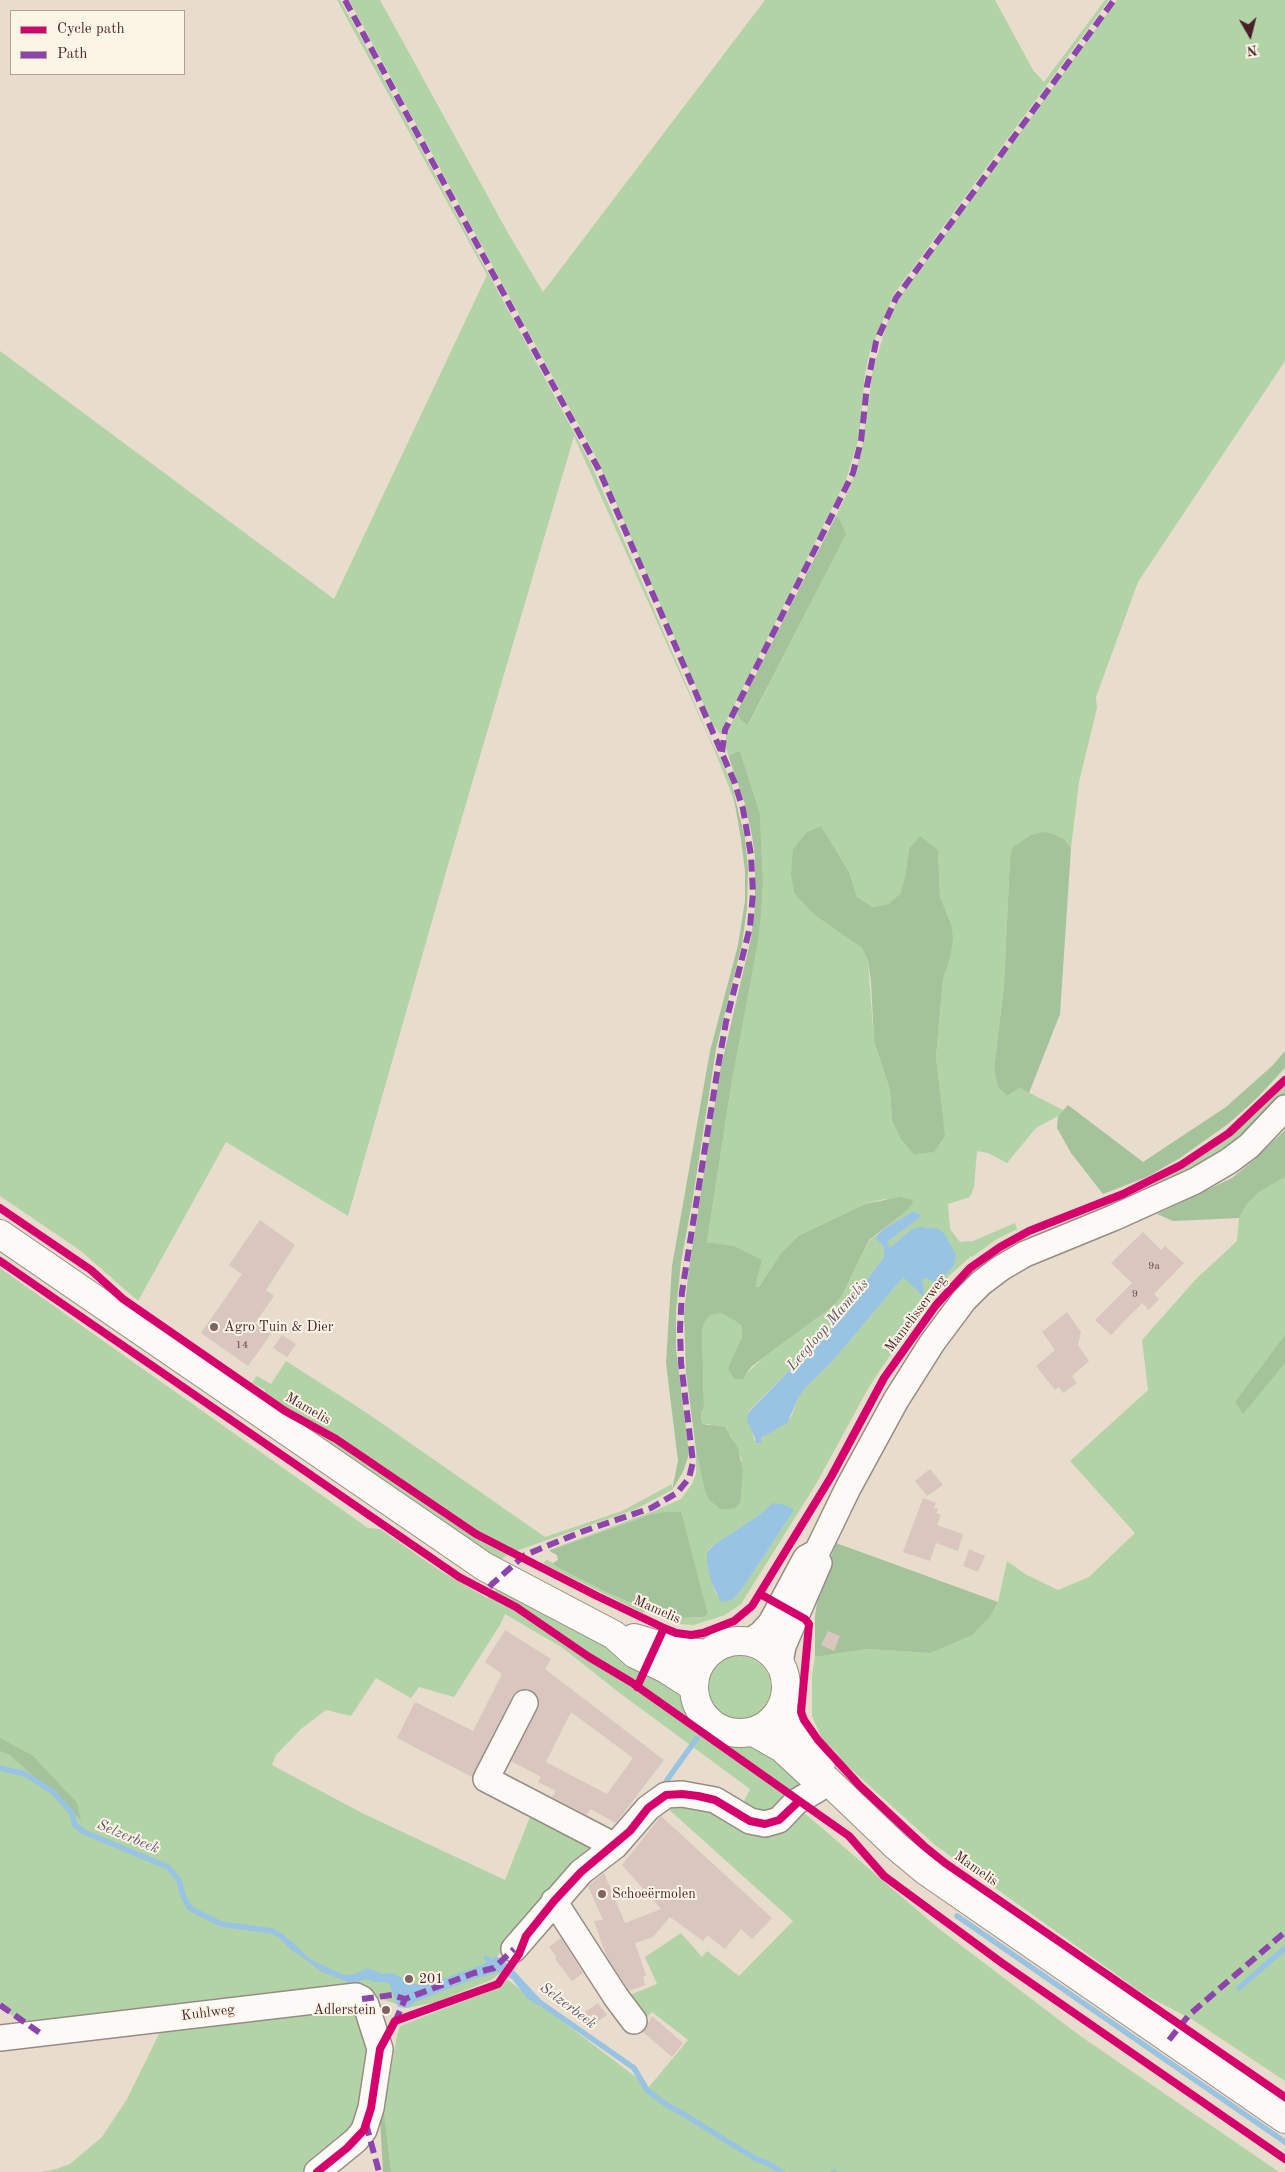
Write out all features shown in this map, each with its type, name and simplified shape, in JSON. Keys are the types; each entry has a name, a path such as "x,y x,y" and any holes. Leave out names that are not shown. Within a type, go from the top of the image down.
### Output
{"main road":[{"path":"0,1234 478,1563 500,1577 614,1635 635,1654 666,1669 694,1687"},
{"path":"614,1635 641,1640 678,1651 707,1654"},
{"path":"749,1642 766,1650 780,1663 786,1682 786,1693 782,1708 770,1722 754,1732 731,1733 710,1723 697,1704 694,1687 697,1670 707,1654 727,1643 749,1642"},
{"path":"782,1708 797,1736 821,1764 827,1780"},
{"path":"754,1732 782,1748 810,1774 827,1780 897,1847 926,1870 1285,2119"}],"street":[{"path":"749,1642 761,1634 771,1623 806,1558 817,1552 848,1488 896,1400 947,1322 981,1283 1001,1268 1025,1254 1113,1218 1195,1181 1229,1161 1249,1146 1285,1108"},
{"path":"780,1663 783,1646 819,1563 817,1552"},
{"path":"525,1704 486,1779 615,1846"},
{"path":"514,1949 581,1872 615,1846 648,1808 666,1795 682,1794 714,1800 750,1821 765,1824 779,1820 798,1801 818,1789 827,1780"},
{"path":"554,1901 616,1997 634,2021"},
{"name":"Kuhlweg","path":"0,2038 356,1996 362,1999 366,2005 380,2049 371,2108 364,2130 347,2148 317,2172"}],"green space":[{"path":"337,0 340,0 362,39 591,464 709,737 731,782 736,805 716,754 574,436 448,865 348,1216 226,1142 138,1301 81,1251 0,1196 0,351 334,599 487,275"},
{"path":"349,0 380,0 508,233 543,292 765,0 995,0 1033,70 1044,82 1105,0 1109,0 894,294 870,351 865,374 859,437 846,480 720,734 712,724 596,457"},
{"path":"1117,0 1285,0 1285,361 1138,582 1096,697 1097,708 1079,782 1071,848 1064,839 1054,834 1010,857 1004,985 994,1069 998,1087 1007,1096 1020,1088 1063,1110 1058,1116 1036,1128 1007,1163 988,1153 977,1151 974,1187 970,1197 948,1204 950,1229 960,1242 973,1241 1015,1223 1017,1229 971,1256 950,1275 921,1309 869,1387 816,1484 741,1604 725,1615 694,1625 679,1624 666,1619 668,1614 656,1609 653,1613 646,1610 643,1613 544,1564 544,1562 547,1560 557,1567 634,1605 651,1603 678,1617 703,1617 708,1614 681,1512 652,1514 551,1550 551,1552 549,1550 681,1499 692,1484 696,1474 696,1450 704,1488 742,1460 731,1435 709,1424 702,1424 701,1412 704,1408 702,1331 705,1321 711,1315 721,1313 742,1326 742,1337 729,1368 745,1375 764,1357 832,1307 842,1296 869,1241 911,1206 884,1199 865,1204 798,1236 781,1253 759,1287 755,1286 734,1246 707,1242 762,902 763,881 760,814 740,751 732,754 729,758 726,748 726,734 737,712 740,719 749,724 845,535 839,518 836,516 850,487 861,454 873,369 890,314 901,295","holes":["821,827 849,872 857,897 873,907 888,904 900,894 909,849 938,850 940,896 951,924 950,959 943,979 936,1057 944,1136 892,1120 890,1090 874,1041 868,961 862,948 852,940","914,1211 921,1216 888,1241 889,1248 912,1229 929,1227 954,1266 948,1272 921,1278 923,1285 904,1278 899,1282 832,1362 806,1387 799,1397 791,1417 755,1443 748,1412 848,1311 866,1281 884,1257 884,1247 876,1239 877,1235 885,1228","773,1504 793,1512 740,1592 732,1600 716,1594 707,1564 707,1552 711,1547"]},
{"path":"836,516 839,518 846,534 748,725 740,719 737,712"},
{"path":"740,751 760,814 762,902 758,941 732,1080 707,1242 734,1246 762,1260 755,1286 759,1287 781,1253 798,1236 865,1204 900,1197 912,1200 913,1203 906,1211 869,1240 842,1296 832,1307 751,1367 743,1379 734,1379 728,1368 742,1337 742,1326 721,1313 711,1315 705,1321 702,1331 704,1408 701,1412 702,1424 725,1427 738,1448 743,1471 740,1503 735,1508 722,1510 709,1500 704,1488 696,1450 686,1372 684,1313 689,1269 720,1071 751,938 755,906 755,857 752,836 745,804 729,758 731,754"},
{"path":"731,782 745,838 748,869 747,908 742,944 716,1049 681,1262 676,1311 676,1349 689,1454 683,1472 672,1490 678,1461 666,1363 672,1266 710,1051 738,945 745,901 745,871"},
{"path":"821,826 849,872 857,897 873,907 888,904 900,894 909,849 920,836 938,850 940,896 951,924 953,938 950,959 943,979 936,1057 945,1136 934,1152 914,1154 901,1139 892,1120 890,1090 874,1041 871,982 868,961 862,948 815,915 794,893 791,874 793,849 806,833"},
{"path":"1043,832 1054,834 1064,839 1071,848 1060,1014 1029,1093 1020,1088 1007,1096 998,1087 994,1069 1004,985 1010,858 1013,847 1031,835"},
{"path":"1285,1051 1285,1068 1255,1100 1228,1124 1180,1158 1147,1177 1103,1194 1071,1153 1057,1128 1058,1116 1068,1105 1143,1162 1226,1107 1273,1065"},
{"path":"1285,1085 1285,1097 1257,1124 1206,1164 1105,1212 1103,1206 1145,1189 1211,1150 1258,1112"},
{"path":"1285,1130 1285,1177 1259,1192 1247,1204 1239,1218 1173,1221 1157,1214 1232,1178"},
{"path":"1285,1177 1285,2081 1193,2020 1145,1995 935,1845 843,1762 836,1752 822,1739 812,1716 812,1676 815,1657 867,1649 930,1653 990,1617 998,1602 1007,1561 1025,1574 1058,1590 1089,1577 1135,1533 1070,1461 1148,1390 1142,1340 1196,1279 1237,1241 1239,1218 1247,1204 1259,1192"},
{"path":"0,1268 368,1528 380,1529 442,1572 487,1598 498,1588 649,1669 686,1697 691,1710 702,1725 718,1737 767,1746 806,1778 772,1815 758,1815 742,1805 750,1789 617,1691 563,1648 505,1614 454,1697 419,1687 411,1698 376,1678 351,1716 326,1710 301,1729 276,1755 272,1765 362,1813 505,1880 530,1817 593,1849 493,1961 502,1972 491,1980 436,2002 408,2008 343,1986 37,2031 0,2008"},
{"path":"1285,1335 1285,1363 1243,1414 1235,1402"},
{"path":"286,1361 367,1413 545,1537 622,1511 672,1484 672,1490 636,1509 516,1551 468,1526 329,1431 275,1401 262,1392 265,1392 265,1390 252,1383 257,1376 271,1384"},
{"path":"269,1403 325,1435 465,1531 510,1554 499,1560 478,1551"},
{"path":"681,1512 708,1614 703,1617 680,1618 651,1603 635,1605 557,1567 553,1563 558,1560 557,1555 551,1552 551,1550 652,1514"},
{"path":"836,1543 998,1602 990,1617 972,1635 930,1653 867,1649 815,1657 815,1616 819,1591"},
{"path":"733,1656 745,1656 762,1665 769,1676 771,1688 769,1700 762,1711 745,1720 733,1720 721,1715 712,1706 707,1694 707,1682 712,1670 721,1661"},
{"path":"0,1738 33,1756 77,1803 81,1820 10,1755 0,1751"},
{"path":"684,1803 705,1809 733,1824 777,1830 793,1825 801,1810 938,1928 1079,2035 1279,2172 391,2172 384,2110 400,2026 493,1990 508,1980 649,2087 688,2040 652,2012 643,2021 627,1996 657,1984 645,1957 681,1933 702,1957 707,1951 739,1976 793,1921 665,1806"},
{"path":"354,2006 371,2048 360,2121 305,2172 40,2172 70,2164 102,2137 127,2099 161,2030"},
{"path":"384,2110 391,2172 383,2172 380,2118"}],"water":[{"path":"914,1211 922,1216 888,1241 889,1248 912,1229 920,1227 937,1228 944,1233 956,1255 954,1266 937,1283 926,1278 922,1279 923,1296 904,1278 899,1282 832,1362 806,1387 799,1397 787,1423 761,1438 761,1443 755,1443 755,1438 747,1420 748,1413 848,1311 866,1281 884,1257 884,1247 876,1239 877,1235 885,1228"},
{"path":"773,1503 785,1505 793,1509 793,1512 740,1592 732,1600 721,1602 711,1581 707,1564 707,1552 715,1544 759,1515"},
{"path":"291,1941 310,1959 344,1975 355,1974 367,1968 383,1974 393,1973 412,1984 429,1984 484,1964 487,1962 483,1958 485,1955 492,1959 496,1956 508,1964 543,2002 539,2006 527,1998 512,1979 498,1972 473,1979 415,2002 407,2008 398,2007 389,1983 365,1979 353,1984 322,1972 287,1946"}],"building":[{"path":"260,1220 295,1245 266,1290 274,1296 255,1323 271,1334 248,1366 201,1333 242,1274 229,1265"},
{"path":"1143,1232 1161,1250 1165,1246 1184,1263 1154,1294 1159,1299 1149,1310 1142,1303 1111,1335 1095,1320 1132,1283 1111,1263"},
{"path":"1067,1312 1081,1332 1078,1345 1089,1361 1072,1376 1077,1383 1063,1393 1059,1387 1055,1390 1036,1366 1055,1350 1042,1332"},
{"path":"282,1335 296,1344 287,1357 273,1348"},
{"path":"930,1469 943,1485 927,1496 915,1481"},
{"path":"923,1498 936,1503 934,1508 938,1509 936,1513 941,1515 937,1525 963,1534 958,1551 936,1543 930,1561 903,1552"},
{"path":"969,1549 985,1556 978,1572 963,1566"},
{"path":"505,1630 551,1659 545,1669 664,1760 616,1823 590,1809 587,1815 552,1797 556,1791 538,1782 541,1777 511,1761 538,1709 539,1702 537,1696 531,1690 524,1689 512,1696 472,1777 397,1738 415,1702 473,1731 502,1674 485,1662","holes":["571,1712 633,1758 607,1794 546,1762"]},
{"path":"828,1631 840,1636 834,1651 821,1645"},
{"path":"661,1816 772,1918 752,1939 741,1929 725,1949 707,1935 703,1941 670,1917 653,1937 635,1943 646,1975 643,1977 645,1985 629,1991 607,1957 594,1921 603,1920 588,1886 604,1873 625,1923 661,1909 622,1865"},
{"path":"561,1938 583,1973 572,1981 555,1959 557,1957 549,1947"},
{"path":"598,2003 607,2015 590,2027 581,2015"},
{"path":"652,2016 683,2043 672,2057 643,2032"}],"waterway":[{"name":"Leegloop Mamelis","path":"667,1780 697,1738"},
{"name":"Selzerbeek","path":"0,1768 25,1774 53,1792 72,1813 75,1825 84,1832 168,1867 179,1880 183,1896 189,1907 195,1911 221,1924 272,1931 281,1936 295,1949"},
{"path":"957,1916 1285,2142"},
{"path":"1239,1988 1285,1948"},
{"name":"Selzerbeek","path":"535,1999 634,2068 647,2090 667,2105 756,2159 782,2172"}],"marked path":[{"path":"345,0 599,470 734,781 743,809 751,855 753,893 750,927 726,1022 682,1292 681,1363 693,1462 689,1478 677,1493 651,1508 581,1532 525,1555 492,1584 486,1592"},
{"path":"722,752 725,730 853,473 861,441 867,386 876,342 896,298 1114,0"},
{"path":"1169,2040 1189,2015 1285,1932"},
{"path":"395,2022 405,1999 474,1973 494,1968 514,1949"},
{"path":"362,1999 392,1995 405,1999"},
{"path":"0,2005 40,2033"},
{"path":"366,2124 379,2172"}],"cycle path":[{"name":"Mamelisserweg","path":"0,1208 91,1270 123,1299 285,1411 336,1439 476,1534 664,1628 676,1633 691,1635 703,1633 734,1621 752,1606 831,1477 884,1378 936,1305 970,1268 1000,1247 1029,1231 1123,1194 1181,1165 1229,1133 1285,1080"},
{"path":"0,1261 459,1577 516,1607 589,1657 631,1682 849,1836 884,1876 1002,1963 1285,2159"},
{"name":"Mamelis","path":"760,1594 805,1619 809,1624 801,1712 804,1720 818,1740 860,1786 945,1863 1285,2097"},
{"name":"Mamelis","path":"637,1687 664,1628"},
{"path":"317,2172 347,2148 364,2130 371,2108 380,2049 395,2021 498,1984 519,1954 526,1936 554,1901 581,1872 630,1831 648,1808 666,1795 698,1796 715,1800 750,1821 765,1824 779,1820 799,1801"}],"place":[{"name":"Agro Tuin & Dier","path":"214,1327"},
{"name":"Schoeërmolen","path":"602,1894"},
{"name":"201","path":"409,1979"},
{"name":"Adlerstein","path":"386,2010"}]}
